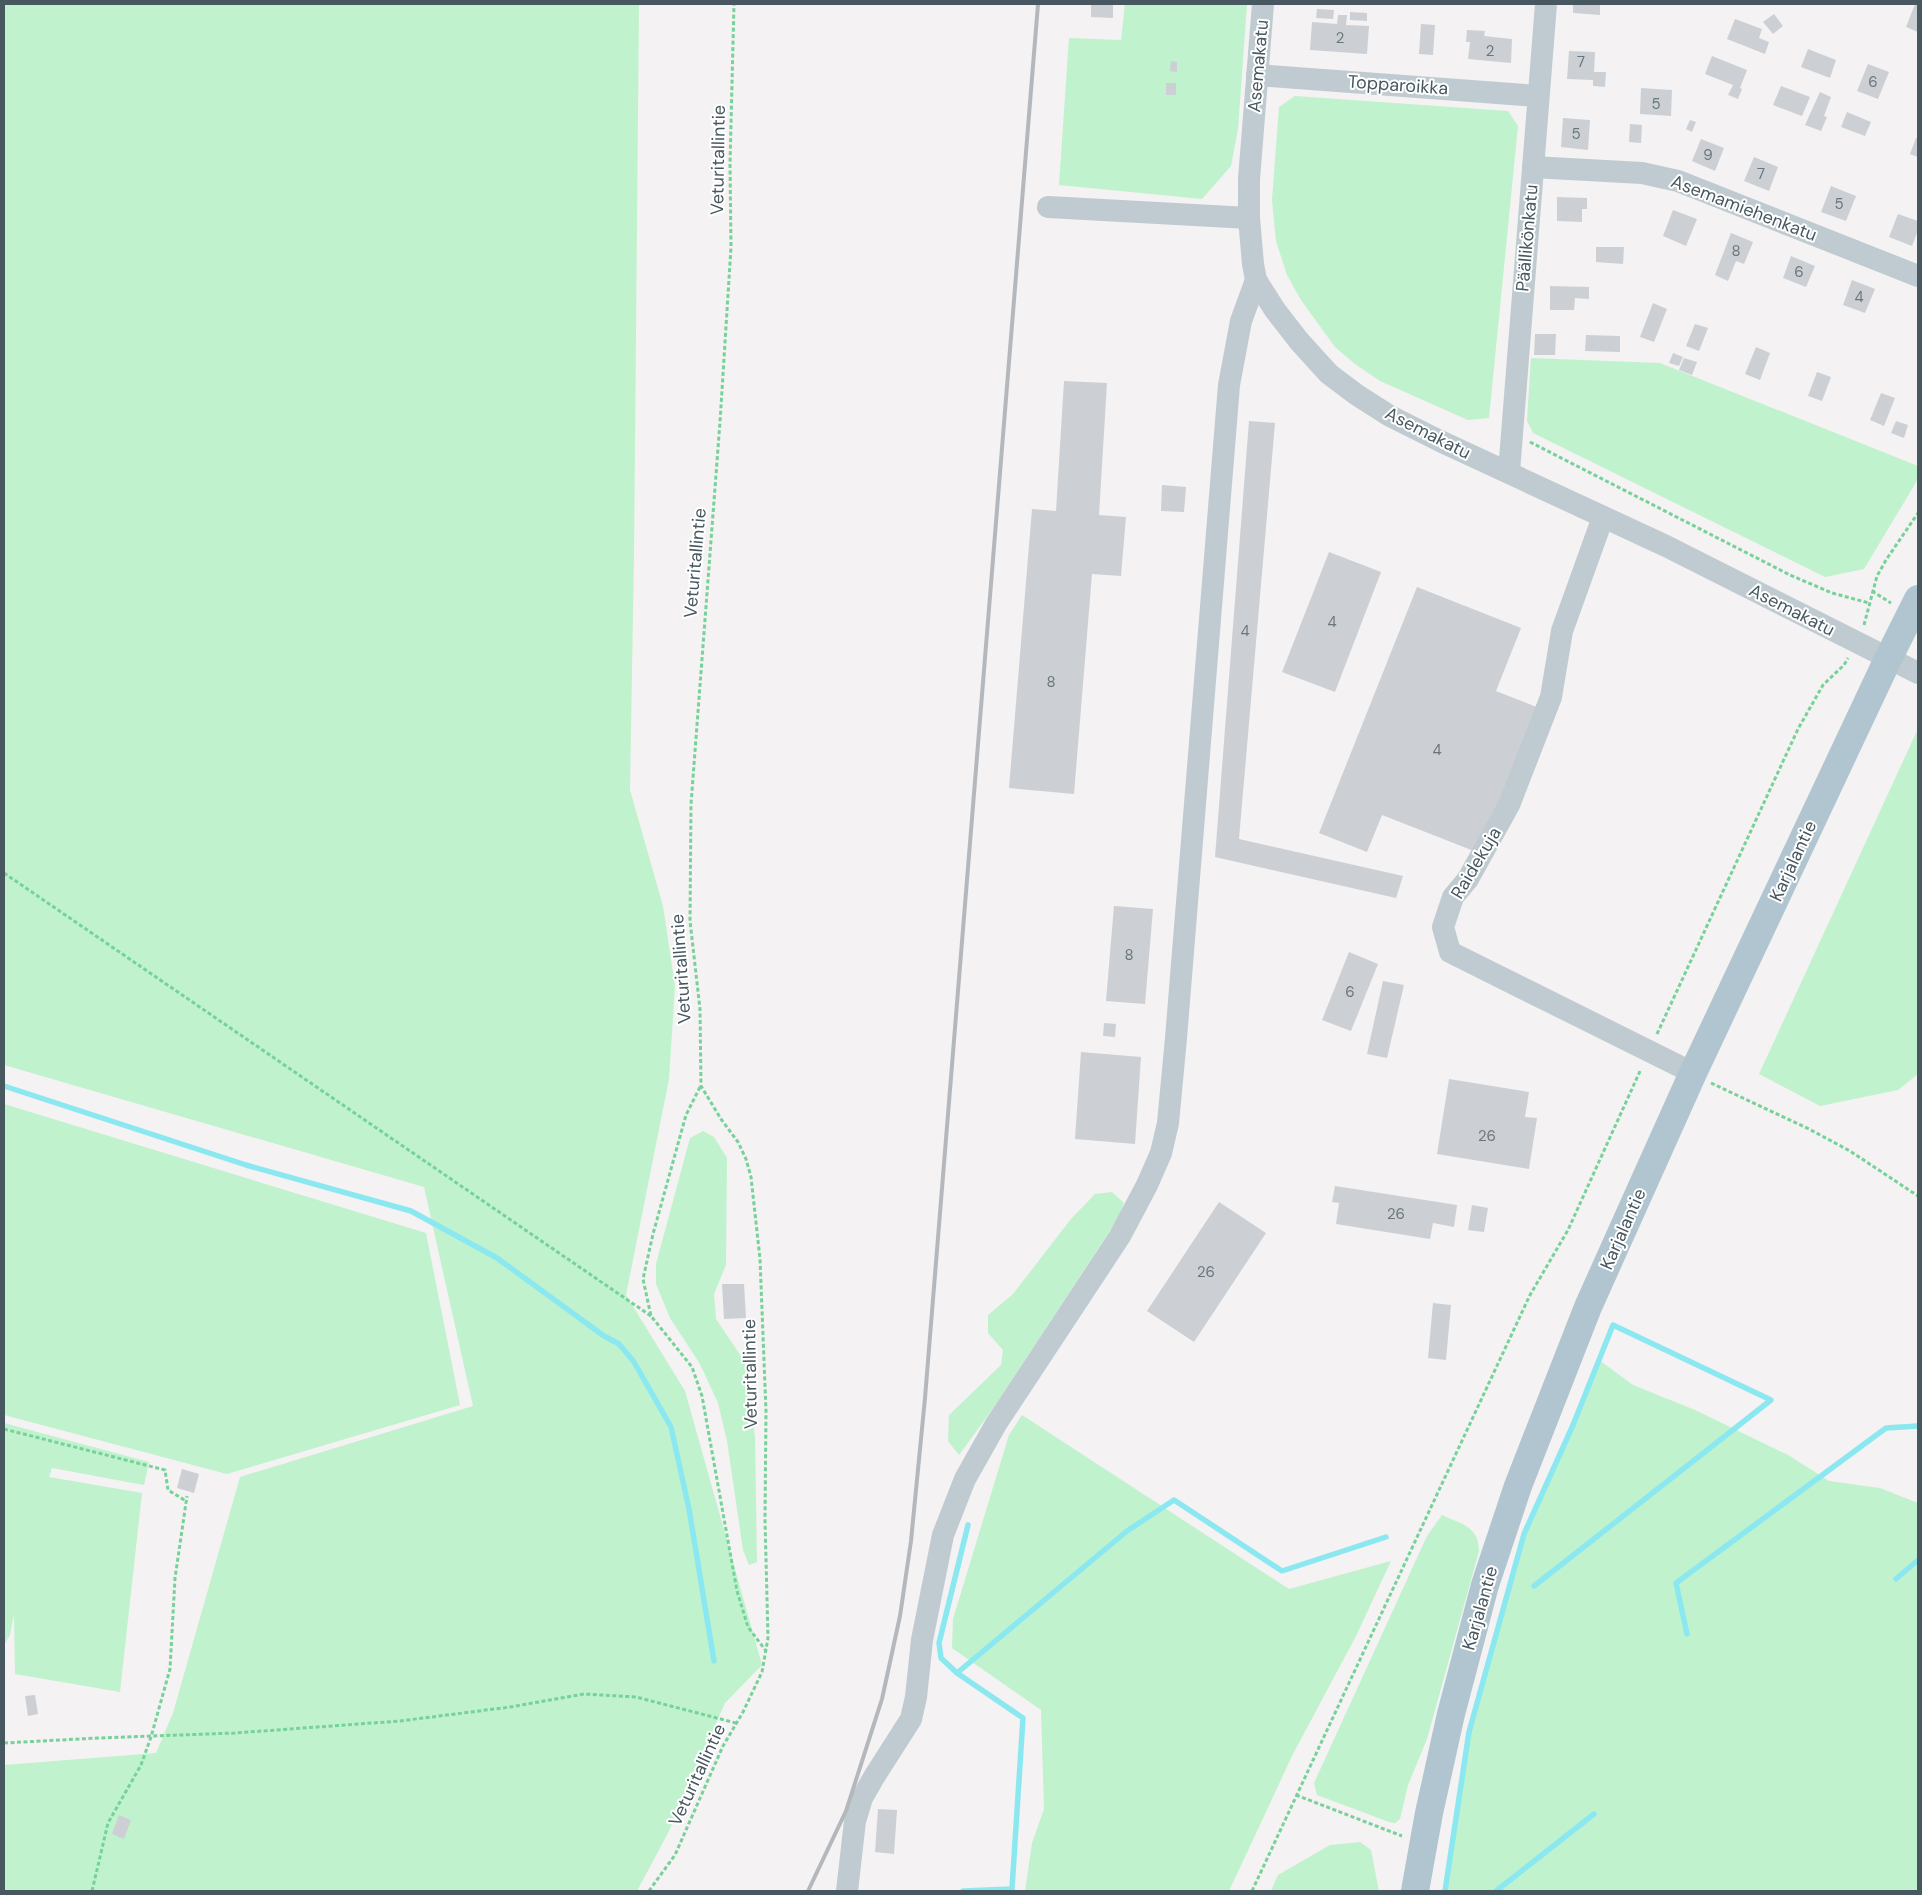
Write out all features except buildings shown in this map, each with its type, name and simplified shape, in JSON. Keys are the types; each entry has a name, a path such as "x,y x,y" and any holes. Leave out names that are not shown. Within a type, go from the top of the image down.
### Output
{"main road":[{"name":"Karjalantie","path":"1415,1891 1451,1714 1485,1585 1518,1486 1588,1307 1693,1073 1888,659 1906,602"}],"street":[{"name":"Asemakatu","path":"1263,4 1249,178 1248,218 1253,264 1256,280 1275,310 1299,341 1330,374 1357,396 1390,416 1666,546 1918,673"},
{"name":"Päällikönkatu","path":"1509,472 1546,4"},
{"name":"Topparoikka","path":"1257,75 1538,96"},
{"name":"Asemamiehenkatu","path":"1533,167 1642,173 1678,181 1918,276"},
{"path":"1048,207 1248,218"},
{"path":"847,1891 855,1821 862,1798 911,1719 916,1697 922,1640 943,1535 965,1479 996,1424 1120,1236 1147,1185 1161,1153 1168,1123 1176,1038 1229,385 1241,321 1256,280"},
{"name":"Raidekuja","path":"1602,517 1562,631 1551,697 1509,805 1468,879 1453,897 1443,927 1450,952 1693,1073"}],"path":[{"name":"Veturitallintie","path":"649,1891 675,1855 723,1746 762,1672 768,1638 764,1362 760,1259 752,1186 746,1159 738,1142 721,1119 701,1086 700,1009 690,921 691,804 720,422 731,247 730,164 734,4"},
{"path":"1512,433 1790,575 1832,593 1869,603"},
{"path":"1865,624 1872,591 1886,560 1918,513"},
{"path":"1872,591 1906,602"},
{"path":"1252,1891 1530,1294 1568,1230 1798,729 1823,685 1844,665"},
{"path":"4,873 651,1316 692,1367 702,1396 737,1591 748,1627 766,1651"},
{"path":"1693,1073 1818,1133 1850,1151 1918,1196"},
{"path":"651,1316 643,1279 653,1234 686,1115 701,1086"},
{"path":"4,1429 165,1470 168,1490 186,1502"},
{"path":"92,1891 108,1824 141,1764 151,1737 170,1669 175,1578 187,1496"},
{"path":"4,1743 235,1733 400,1721 510,1707 584,1694 636,1697 736,1723"},
{"path":"1296,1795 1424,1843"}],"green space":[{"path":"4,4 639,4 630,790 663,906 675,986 669,1079 626,1295 685,1391 762,1665 725,1703 668,1833 637,1891 4,1891 4,1765 156,1753 173,1713 240,1477 473,1406 424,1187 4,1065"},
{"path":"1125,4 1247,4 1238,129 1231,166 1202,199 1059,185 1069,38 1121,40"},
{"path":"1295,96 1508,111 1518,126 1489,418 1468,420 1380,381 1355,364 1335,347 1301,300 1287,275 1276,241 1272,200 1279,107"},
{"path":"1531,358 1660,363 1918,466 1918,479 1864,569 1825,577 1533,433 1527,421"},
{"path":"1916,733 1918,733 1918,1074 1898,1090 1820,1106 1759,1074"},
{"path":"4,1104 426,1233 460,1405 227,1474 4,1415"},
{"path":"703,1131 714,1137 727,1158 726,1265 714,1294 716,1319 745,1362 755,1437 757,1562 749,1565 743,1550 727,1441 718,1403 700,1364 670,1318 656,1284 656,1264 690,1138"},
{"path":"1112,1192 1124,1203 1117,1220 994,1407 959,1455 948,1441 949,1415 1001,1365 1003,1350 988,1333 988,1315 1013,1294 1071,1219 1095,1194"},
{"path":"1599,1360 1633,1385 1695,1410 1788,1455 1829,1481 1880,1488 1918,1503 1918,1891 1445,1891 1469,1732 1496,1629 1524,1534 1573,1425"},
{"path":"1022,1415 1289,1589 1391,1561 1356,1636 1293,1754 1229,1891 1025,1891 1032,1843 1044,1809 1041,1710 952,1648 953,1619 1009,1435"},
{"path":"4,1423 149,1462 144,1485 52,1468 49,1477 142,1493 120,1692 15,1674 14,1613 10,1635 4,1645"},
{"path":"1442,1515 1468,1527 1476,1536 1479,1551 1427,1739 1408,1785 1400,1819 1395,1823 1317,1795 1314,1783 1427,1536"},
{"path":"1360,1842 1371,1850 1379,1891 1271,1891 1278,1875 1330,1845"}],"waterway":[{"path":"4,1086 246,1165 411,1211 497,1258 604,1336 619,1344 634,1362 671,1427 689,1509 714,1661"},
{"path":"1445,1891 1469,1732 1524,1534 1573,1425 1613,1325 1771,1400 1534,1586"},
{"path":"1687,1634 1676,1583 1886,1428 1918,1426"},
{"path":"957,1673 1127,1531 1174,1500 1282,1571 1386,1537"},
{"path":"963,1891 1012,1889 1023,1718 957,1673 941,1658 939,1643 968,1525"},
{"path":"1896,1579 1918,1560"},
{"path":"1496,1891 1594,1814"}],"railway":[{"path":"808,1891 846,1811 882,1699 900,1616 911,1541 925,1398 1038,4"}]}
